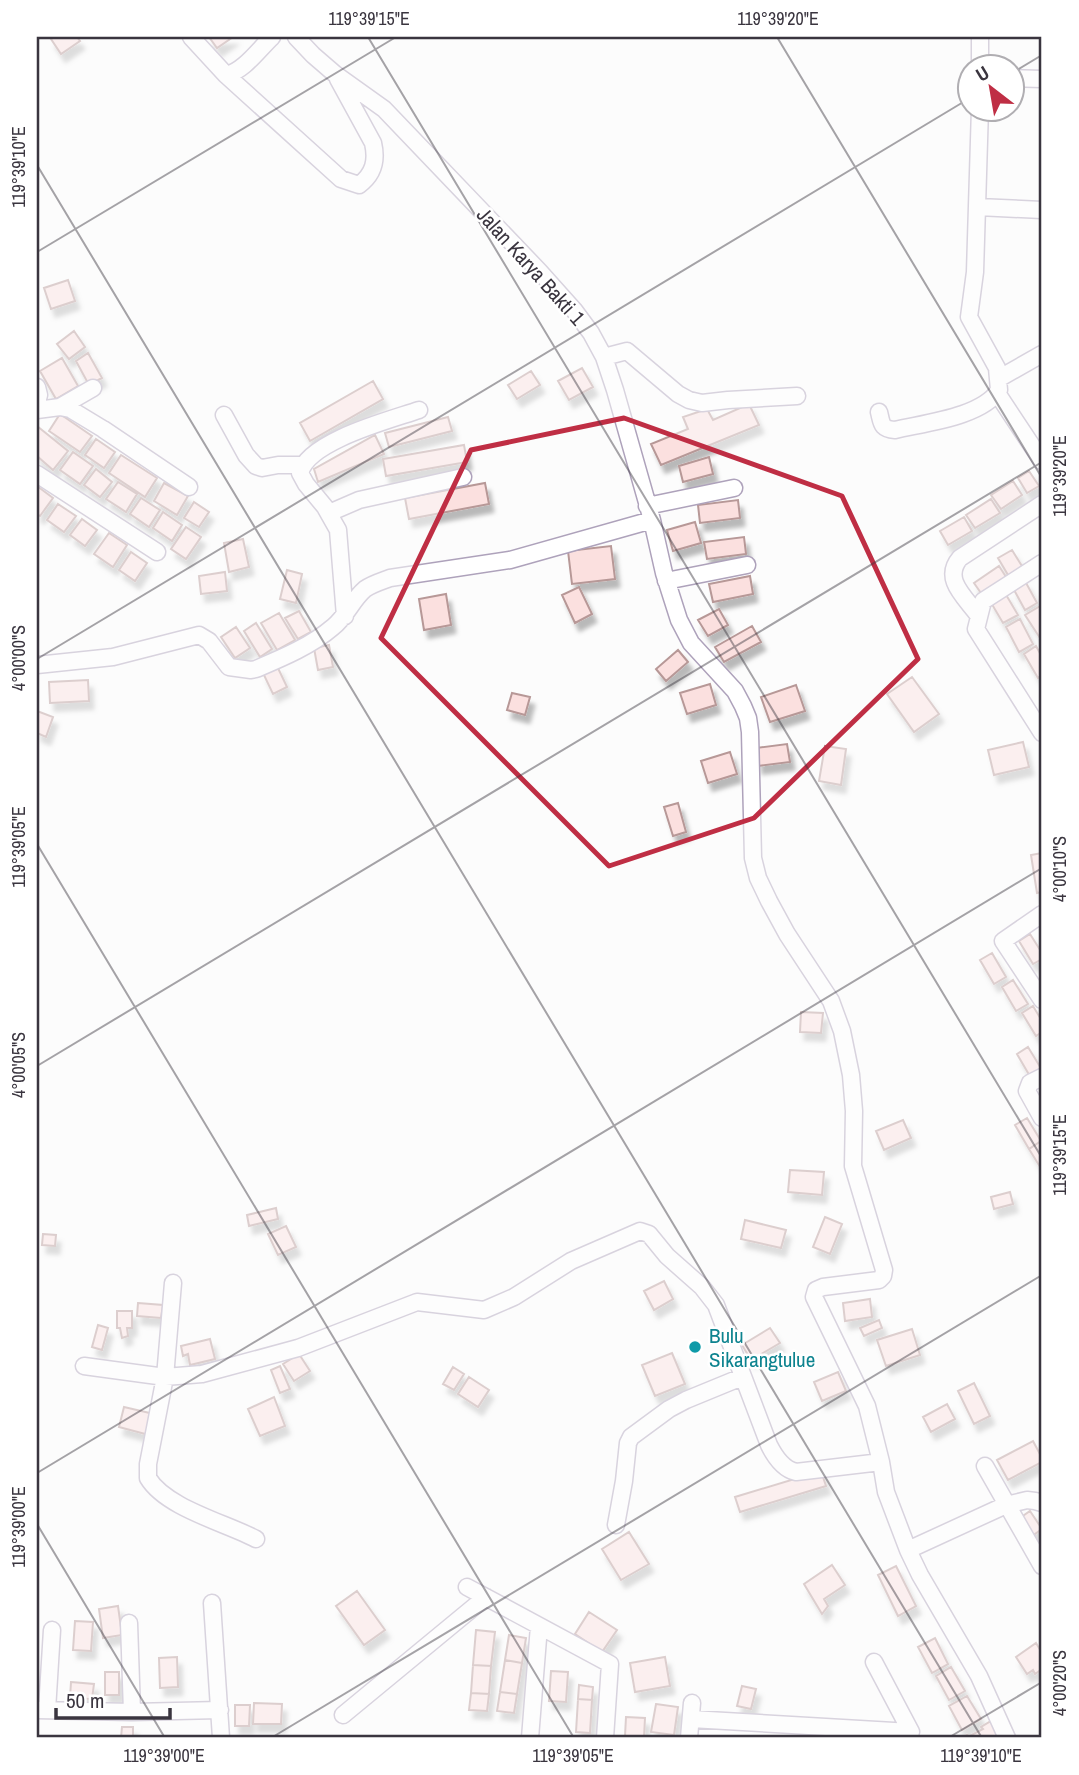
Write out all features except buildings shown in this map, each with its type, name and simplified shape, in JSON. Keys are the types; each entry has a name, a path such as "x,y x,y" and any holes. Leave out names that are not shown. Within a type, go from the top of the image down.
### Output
{"street":[{"path":"191,37 226,75 341,179 359,185 372,173 375,153 373,143 335,74"},
{"path":"226,75 243,66 272,37"},
{"name":"Jalan Karya Bakti 1","path":"296,37 335,74 384,109 540,272 591,333 604,357 679,620 691,643 734,691 748,718 753,858 758,878 787,934 831,1001 842,1031 851,1075 854,1111 853,1166 884,1270 879,1280 823,1287 816,1290 814,1297 867,1406 881,1462"},
{"path":"980,122 975,272 968,317 997,368 998,386 1042,461"},
{"path":"978,207 1042,209"},
{"path":"604,357 627,351 678,394 702,404 796,396"},
{"path":"879,412 883,426 895,430 970,413 984,404 998,386 1042,354"},
{"path":"37,387 37,402"},
{"path":"37,410 60,407 93,388"},
{"path":"60,407 103,429 189,487"},
{"path":"345,616 338,530 329,513 306,484 300,472 302,465 344,436 419,410"},
{"path":"224,415 246,455 256,466 262,468 302,465"},
{"path":"37,474 157,552"},
{"path":"329,513 359,500 463,477"},
{"path":"37,665 113,657 199,635 209,641 229,667 251,670 286,656 326,633 345,616 366,588 390,578 510,560 734,488"},
{"path":"978,615 953,580 952,571 955,564 1042,503"},
{"path":"666,581 747,565"},
{"path":"1040,570 983,601 976,629 1042,733"},
{"path":"1042,914 1003,942 1042,1000"},
{"path":"1042,1077 1030,1083 1027,1091 1042,1118"},
{"path":"83,1366 165,1377 202,1374 298,1348 417,1302 484,1310 514,1297 571,1261 640,1231 649,1234 667,1256 708,1294 721,1316 769,1445 786,1469 796,1472 881,1462 886,1492 908,1550 979,1676 1007,1738"},
{"path":"173,1283 165,1377 148,1464 148,1478 160,1493 204,1517 256,1539"},
{"path":"616,1525 631,1437 669,1409 743,1377"},
{"path":"985,1466 1042,1566"},
{"path":"908,1550 1006,1505 1027,1500 1042,1503"},
{"path":"467,1587 610,1664 605,1738"},
{"path":"343,1716 486,1597"},
{"path":"212,1603 221,1738"},
{"path":"130,1623 132,1712"},
{"path":"530,1738 539,1626"},
{"path":"52,1630 42,1710 219,1710"},
{"path":"689,1738 692,1711 911,1732 874,1662"}],"highlighted area":[{"path":"624,418 842,496 918,659 754,818 609,866 381,638 471,450"}],"place":[{"name":"Bulu Sikarangtulue","path":"695,1347"}]}
